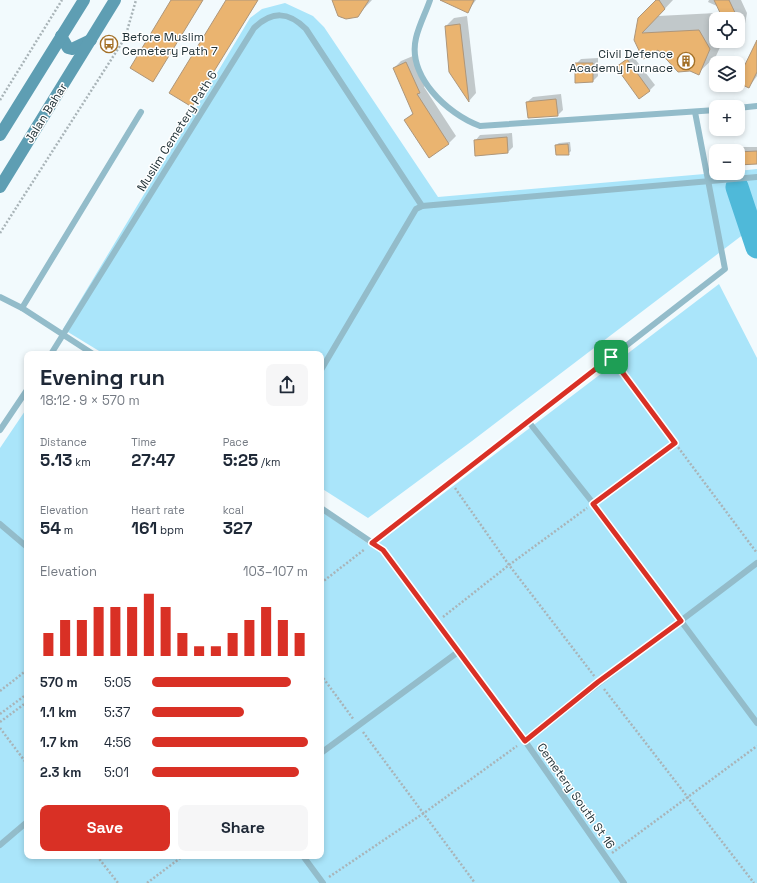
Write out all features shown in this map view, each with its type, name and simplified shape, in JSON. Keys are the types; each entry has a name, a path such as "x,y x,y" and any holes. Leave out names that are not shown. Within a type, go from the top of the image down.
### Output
{"main road":[{"path":"0,135 84,0"},
{"name":"Jalan Bahar","path":"0,187 115,0"},
{"path":"61,36 68,48 72,49 91,40"}],"lane":[{"path":"430,0 416,37 415,54 418,68 426,82 443,104 465,121 480,126 492,127 709,111"},
{"name":"Muslim Cemetery Path 6","path":"53,351 254,28 264,19 273,16 285,16 297,20 306,29 422,206"},
{"path":"745,107 757,106"},
{"path":"22,308 140,112"},
{"path":"372,543 725,269 707,182 695,112"},
{"path":"324,365 416,209 422,206 757,177"},
{"path":"0,297 22,308 89,351"},
{"path":"0,430 24,394"},
{"path":"528,421 593,504 757,723"},
{"name":"Cemetery South St 16","path":"324,510 383,550 525,741 624,883"},
{"path":"0,524 24,544"},
{"path":"525,741 598,682 757,563"},
{"path":"324,751 458,652"},
{"path":"0,845 24,825"},
{"path":"305,859 323,882"}],"path":[{"path":"0,100 62,0"},
{"path":"0,233 125,38 136,0"},
{"path":"611,357 757,553"},
{"path":"436,623 509,565 675,443"},
{"path":"324,581 372,543"},
{"path":"0,691 24,672"},
{"path":"324,679 475,883"},
{"path":"0,714 24,696"},
{"path":"0,722 24,704"},
{"path":"0,728 24,760"},
{"path":"323,882 424,813 525,741"},
{"path":"606,858 757,746"},
{"path":"99,859 118,883"},
{"path":"147,883 179,859"}],"shaded area":[{"path":"285,3 313,16 324,27 438,197 709,174 709,180 745,180 745,170 757,169 757,224 472,441 368,518 324,490 324,351 99,351 63,329 250,18 262,9"},
{"path":"719,284 757,358 757,883 0,883 0,448 24,412 24,859 324,859 324,513 373,547"}],"building":[{"path":"171,0 203,0 153,82 130,68"},
{"path":"226,0 258,0 192,107 169,93"},
{"path":"332,0 369,0 358,17 346,19 338,16"},
{"path":"440,0 474,0 468,13"},
{"name":"Civil Defence Academy Furnace","path":"656,0 659,0 665,9 642,33 699,30 710,49 699,75 690,71 678,72 658,50 643,59 634,40 638,18"},
{"path":"714,0 729,0 735,12 720,12"},
{"path":"460,24 469,102 449,72 445,26"},
{"path":"757,40 757,72 749,88 745,86 745,65"},
{"path":"627,59 650,91 639,99 616,67"},
{"path":"406,62 420,93 417,94 449,144 429,158 404,120 413,114 393,68"},
{"path":"575,63 593,63 593,82 575,83"},
{"path":"556,99 558,116 528,118 526,102"},
{"path":"507,137 508,153 475,156 474,140"},
{"path":"568,144 569,155 556,155 555,145"},
{"path":"757,151 757,164 745,165 745,152"}],"waterway":[{"path":"737,187 757,247"}],"place":[{"name":"Before Muslim Cemetery Path 7","path":"109,44"},
{"name":"Civil Defence Academy Furnace","path":"686,61"}],"route":[{"path":"611,357 675,443 593,504 681,621 598,682 525,741 383,550 372,543 611,357"}]}
